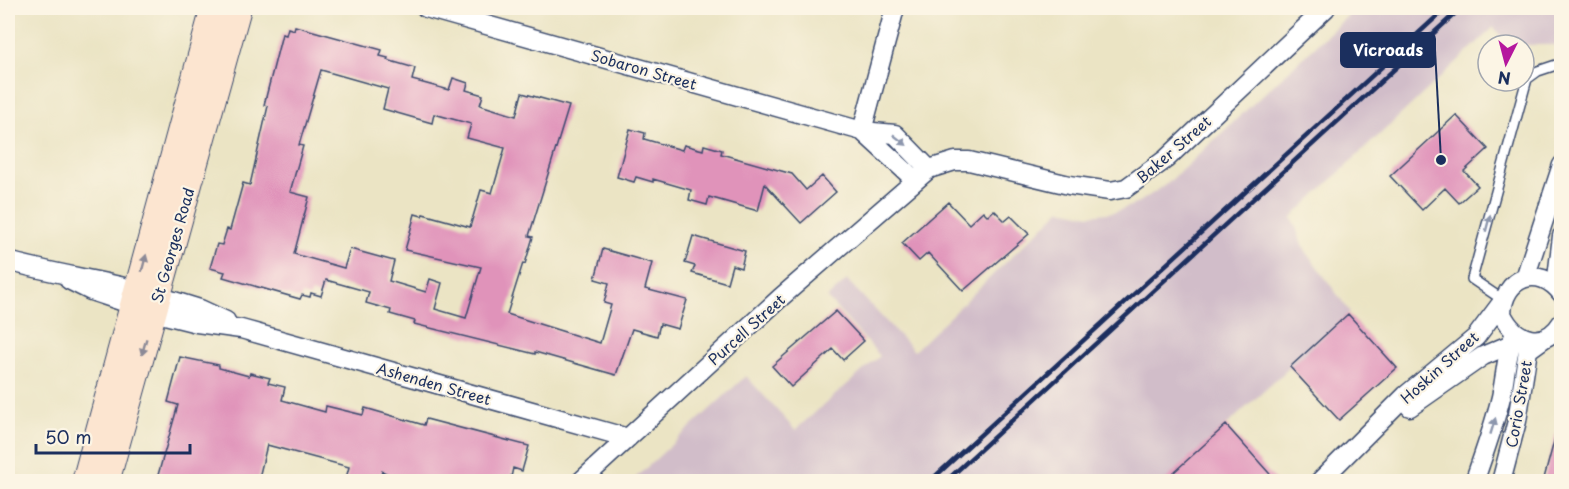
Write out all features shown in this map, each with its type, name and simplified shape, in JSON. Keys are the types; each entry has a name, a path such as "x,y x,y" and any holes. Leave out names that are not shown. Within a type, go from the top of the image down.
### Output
{"street":[{"name":"St Georges Road","path":"214,8 215,47"},
{"name":"St Georges Road","path":"98,471 215,47 238,8"},
{"name":"Sobaron Street","path":"426,8 862,131 895,134 922,174"},
{"path":"862,131 895,8"},
{"name":"Baker Street","path":"922,174 955,161 969,161 1069,185 1110,191 1126,188 1166,159 1326,8"},
{"path":"1559,290 1543,278 1525,278 1562,165"},
{"name":"Purcell Street","path":"580,482 922,174"},
{"path":"1559,290 1562,236"},
{"name":"Ashenden Street","path":"8,261 56,274 92,278 145,301 200,309 241,328 628,438"},
{"name":"Hoskin Street","path":"1319,482 1373,431 1406,395 1476,337 1512,285 1525,278"},
{"path":"1503,301 1502,314 1517,339"},
{"name":"Corio Street","path":"1501,482 1517,421 1528,350 1561,323"},
{"name":"Hoskin Street","path":"1373,431 1483,356 1517,339 1537,339 1547,336"},
{"name":"Corio Street","path":"1474,482 1502,394 1504,366 1517,339"}],"lane":[{"path":"1503,301 1472,279 1527,79 1538,71 1562,63"}],"shaded area":[{"path":"1356,8 1561,8 1561,45 1536,45 1536,33 1498,33 1494,27 1488,33 1476,33 1476,44 1292,217 1303,247 1350,312 1166,481 631,482 746,376 795,430 880,356 827,298 847,280 914,351 1061,209 1090,215 1115,212 1138,203 1168,183"}],"building":[{"path":"295,26 382,50 380,56 388,58 387,60 415,68 412,80 449,90 453,78 468,83 466,90 483,95 480,105 516,116 522,93 569,106 529,236 533,237 525,264 523,263 507,314 600,343 611,305 604,303 609,283 595,279 603,249 652,263 645,289 687,300 678,329 660,324 657,336 632,329 616,375 535,352 535,354 414,324 415,321 390,314 391,310 366,303 369,292 326,280 321,296 311,293 310,297 302,295 300,299 223,277 225,272 210,268 217,244 222,245 227,229 230,230 243,183 250,185 268,106 264,105 282,34 286,35 288,28 294,30","holes":["321,70 388,89 383,109 432,123 434,114 471,124 467,138 505,148 492,193 481,190 470,227 423,214 422,216 415,214 405,250 481,267 466,318 435,309 442,283 430,279 426,292 389,281 394,261 350,249 344,268 294,254 309,197 290,192 303,146 299,145"]},
{"path":"1456,115 1488,149 1464,171 1478,186 1459,203 1445,188 1422,210 1390,176"},
{"path":"630,129 645,133 644,139 682,150 684,145 703,150 704,145 722,150 721,154 792,174 806,190 822,176 836,192 801,223 765,184 758,211 709,197 707,205 689,200 691,190 653,179 653,182 636,177 634,182 617,177"},
{"path":"948,202 969,224 983,211 988,216 994,210 1005,221 1011,216 1029,234 963,291 928,253 919,261 902,243"},
{"path":"693,236 745,251 741,268 732,265 727,283 692,273 695,266 685,263"},
{"path":"836,311 864,341 843,360 833,349 791,387 772,366"},
{"path":"1348,314 1397,368 1339,420 1290,367"},
{"path":"180,357 219,365 219,368 249,376 250,373 270,378 268,383 285,387 282,400 325,412 326,406 363,415 365,408 424,425 426,419 529,446 522,471 513,468 510,482 405,482 382,471 379,482 345,482 349,467 267,445 258,482 156,482 178,405 168,402"},
{"path":"1226,425 1277,482 1163,482"},
{"path":"1556,434 1562,435 1562,482 1543,482"}],"railway":[{"path":"929,482 1446,8"},
{"path":"945,482 1461,8"}],"place":[{"name":"Vicroads","path":"1441,160"}]}
